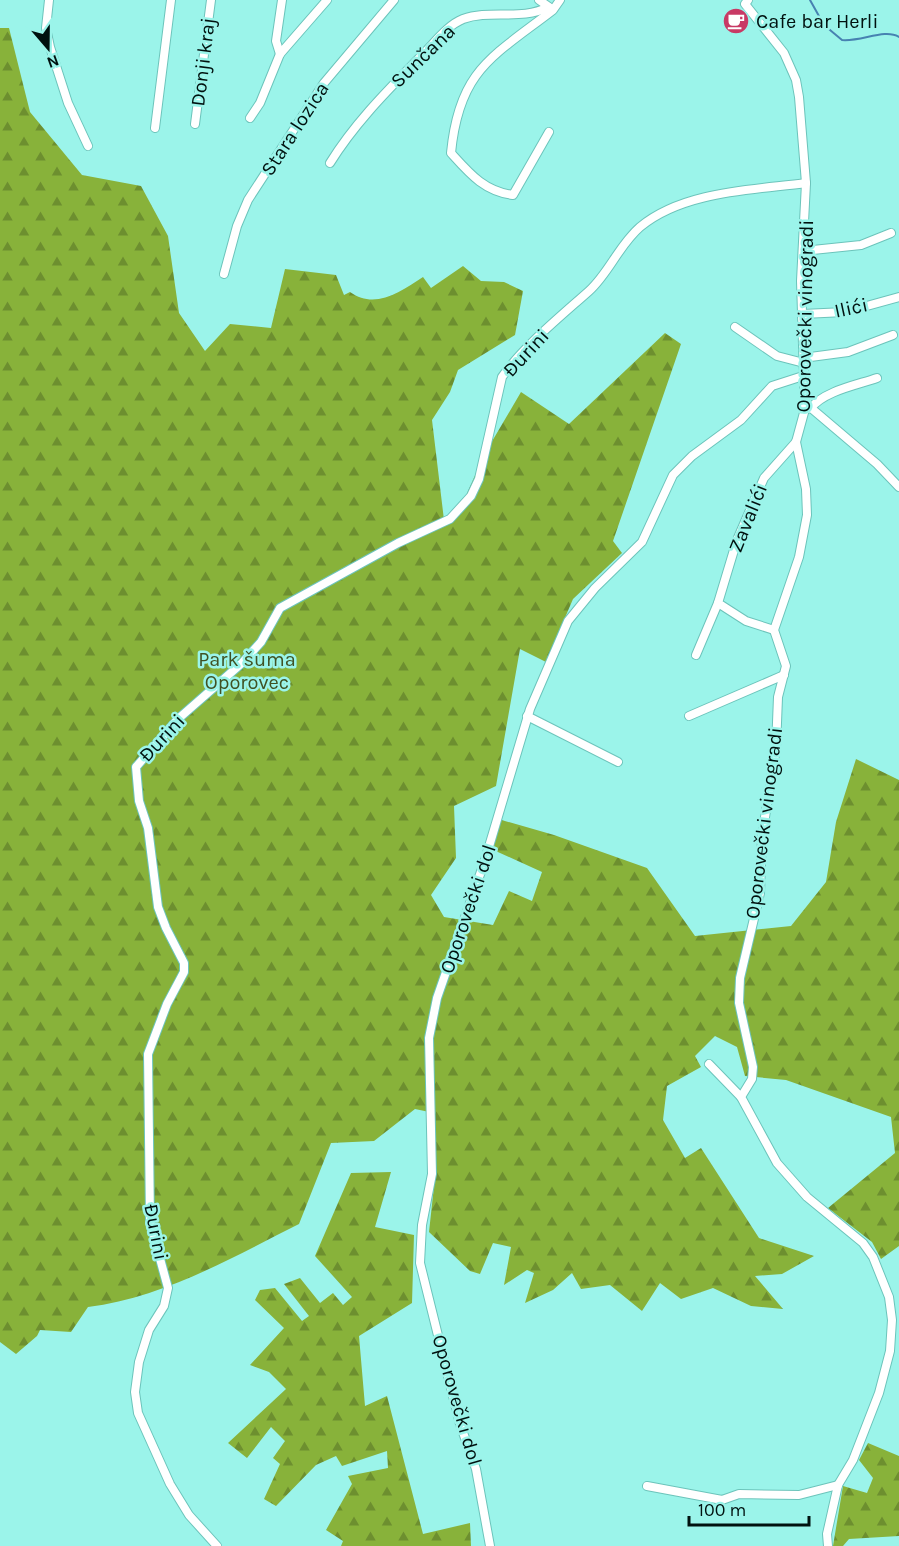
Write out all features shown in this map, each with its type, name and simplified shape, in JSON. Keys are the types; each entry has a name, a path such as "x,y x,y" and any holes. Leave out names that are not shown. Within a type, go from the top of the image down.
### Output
{"street":[{"path":"50,0 46,28 50,47 68,103 87,146"},
{"path":"155,128 171,0"},
{"name":"Donji kraj","path":"195,124 211,0"},
{"path":"280,54 276,41 282,0"},
{"path":"250,118 260,103 280,54 327,0"},
{"name":"Stara lozica","path":"224,274 237,226 248,200 324,83 394,0"},
{"path":"539,0 550,9"},
{"path":"549,132 513,195 496,193 477,183 451,153 454,121 474,75 560,0"},
{"name":"Oporovečki vinogradi","path":"741,1097 752,1079 753,1067 739,1002 740,978 760,892 762,836 776,748 778,698 786,666 784,654 774,630 799,557 807,514 806,489 796,442 808,409 803,376 803,250 806,183 796,80 784,53 745,1"},
{"name":"Sunčana","path":"330,163 343,142 387,92 453,24 475,16 532,13 550,9"},
{"name":"Đurini","path":"217,1546 189,1515 170,1484 138,1413 135,1392 139,1362 149,1330 164,1306 168,1288 150,1222 148,1054 167,1004 184,972 184,963 158,907 148,828 139,801 136,767 178,719 242,663 261,642 280,608 384,550 450,519 471,496 479,479 502,377 511,365 556,322 565,309 590,290 639,228 657,215 679,206 722,194 806,183"},
{"path":"803,250 861,245 891,233"},
{"name":"Ilići","path":"803,314 845,312 899,297"},
{"path":"735,327 777,356 803,360 848,352 893,335"},
{"name":"Oporovečki dol","path":"490,1546 476,1469 460,1424 423,1282 419,1246 432,1174 429,1038 437,998 485,860 527,716 568,621 595,588 642,542 673,475 692,456 741,420 772,386 803,376"},
{"path":"877,378 843,390 808,409 877,464 899,487"},
{"name":"Zavalići","path":"696,655 718,603 737,540 764,478 796,442"},
{"path":"718,603 746,621 774,630"},
{"path":"689,716 784,675"},
{"path":"527,716 618,762"},
{"path":"709,1064 741,1097 777,1163 807,1197 863,1243 873,1257 889,1297 892,1320 890,1351 879,1393 853,1460 838,1485 828,1534 828,1546"},
{"path":"647,1486 722,1500 739,1494 799,1495 838,1485"}],"green space":[{"name":"Park šuma Oporovec","path":"0,28 9,28 30,112 82,175 141,186 168,236 179,313 205,351 230,324 271,328 285,269 336,275 344,295 350,292 369,299 387,297 423,277 431,288 463,266 481,281 504,282 523,291 515,335 458,370 450,392 432,420 444,520 465,498 484,455 521,392 569,424 665,333 681,344 613,541 622,553 573,599 546,662 520,649 496,786 454,806 456,858 431,895 444,917 493,925 509,891 532,901 542,872 489,848 498,819 554,835 647,868 695,936 791,926 826,882 836,822 856,759 899,780 899,1246 881,1259 872,1242 828,1208 895,1153 891,1117 786,1080 745,1076 737,1047 715,1036 695,1056 701,1067 667,1086 663,1120 685,1158 701,1148 759,1238 814,1256 782,1274 755,1276 783,1309 751,1306 713,1288 681,1299 660,1283 642,1311 610,1285 581,1289 572,1273 553,1290 525,1303 534,1273 527,1270 504,1285 511,1247 493,1243 480,1274 470,1271 429,1232 435,1177 434,1113 415,1109 374,1141 331,1143 299,1224 223,1262 170,1285 143,1295 88,1307 71,1332 40,1330 37,1336 16,1354 0,1342"},
{"path":"391,1172 375,1227 414,1235 412,1303 359,1336 365,1406 387,1396 423,1534 470,1523 471,1546 341,1546 343,1541 326,1530 352,1484 348,1476 388,1468 387,1451 342,1466 336,1456 316,1465 276,1506 264,1499 280,1464 273,1458 285,1441 271,1427 247,1458 228,1443 286,1389 269,1372 250,1365 284,1328 255,1300 260,1290 275,1288 302,1321 309,1316 284,1284 300,1278 320,1303 333,1293 343,1305 352,1297 315,1256 351,1173"},
{"path":"868,1443 899,1456 899,1536 849,1539 843,1546 833,1546 843,1486 867,1493 873,1478 859,1460"}],"waterway":[{"path":"810,0 824,25 842,40 887,34 899,37"}],"place":[{"name":"Cafe bar Herli","path":"736,21"}]}
